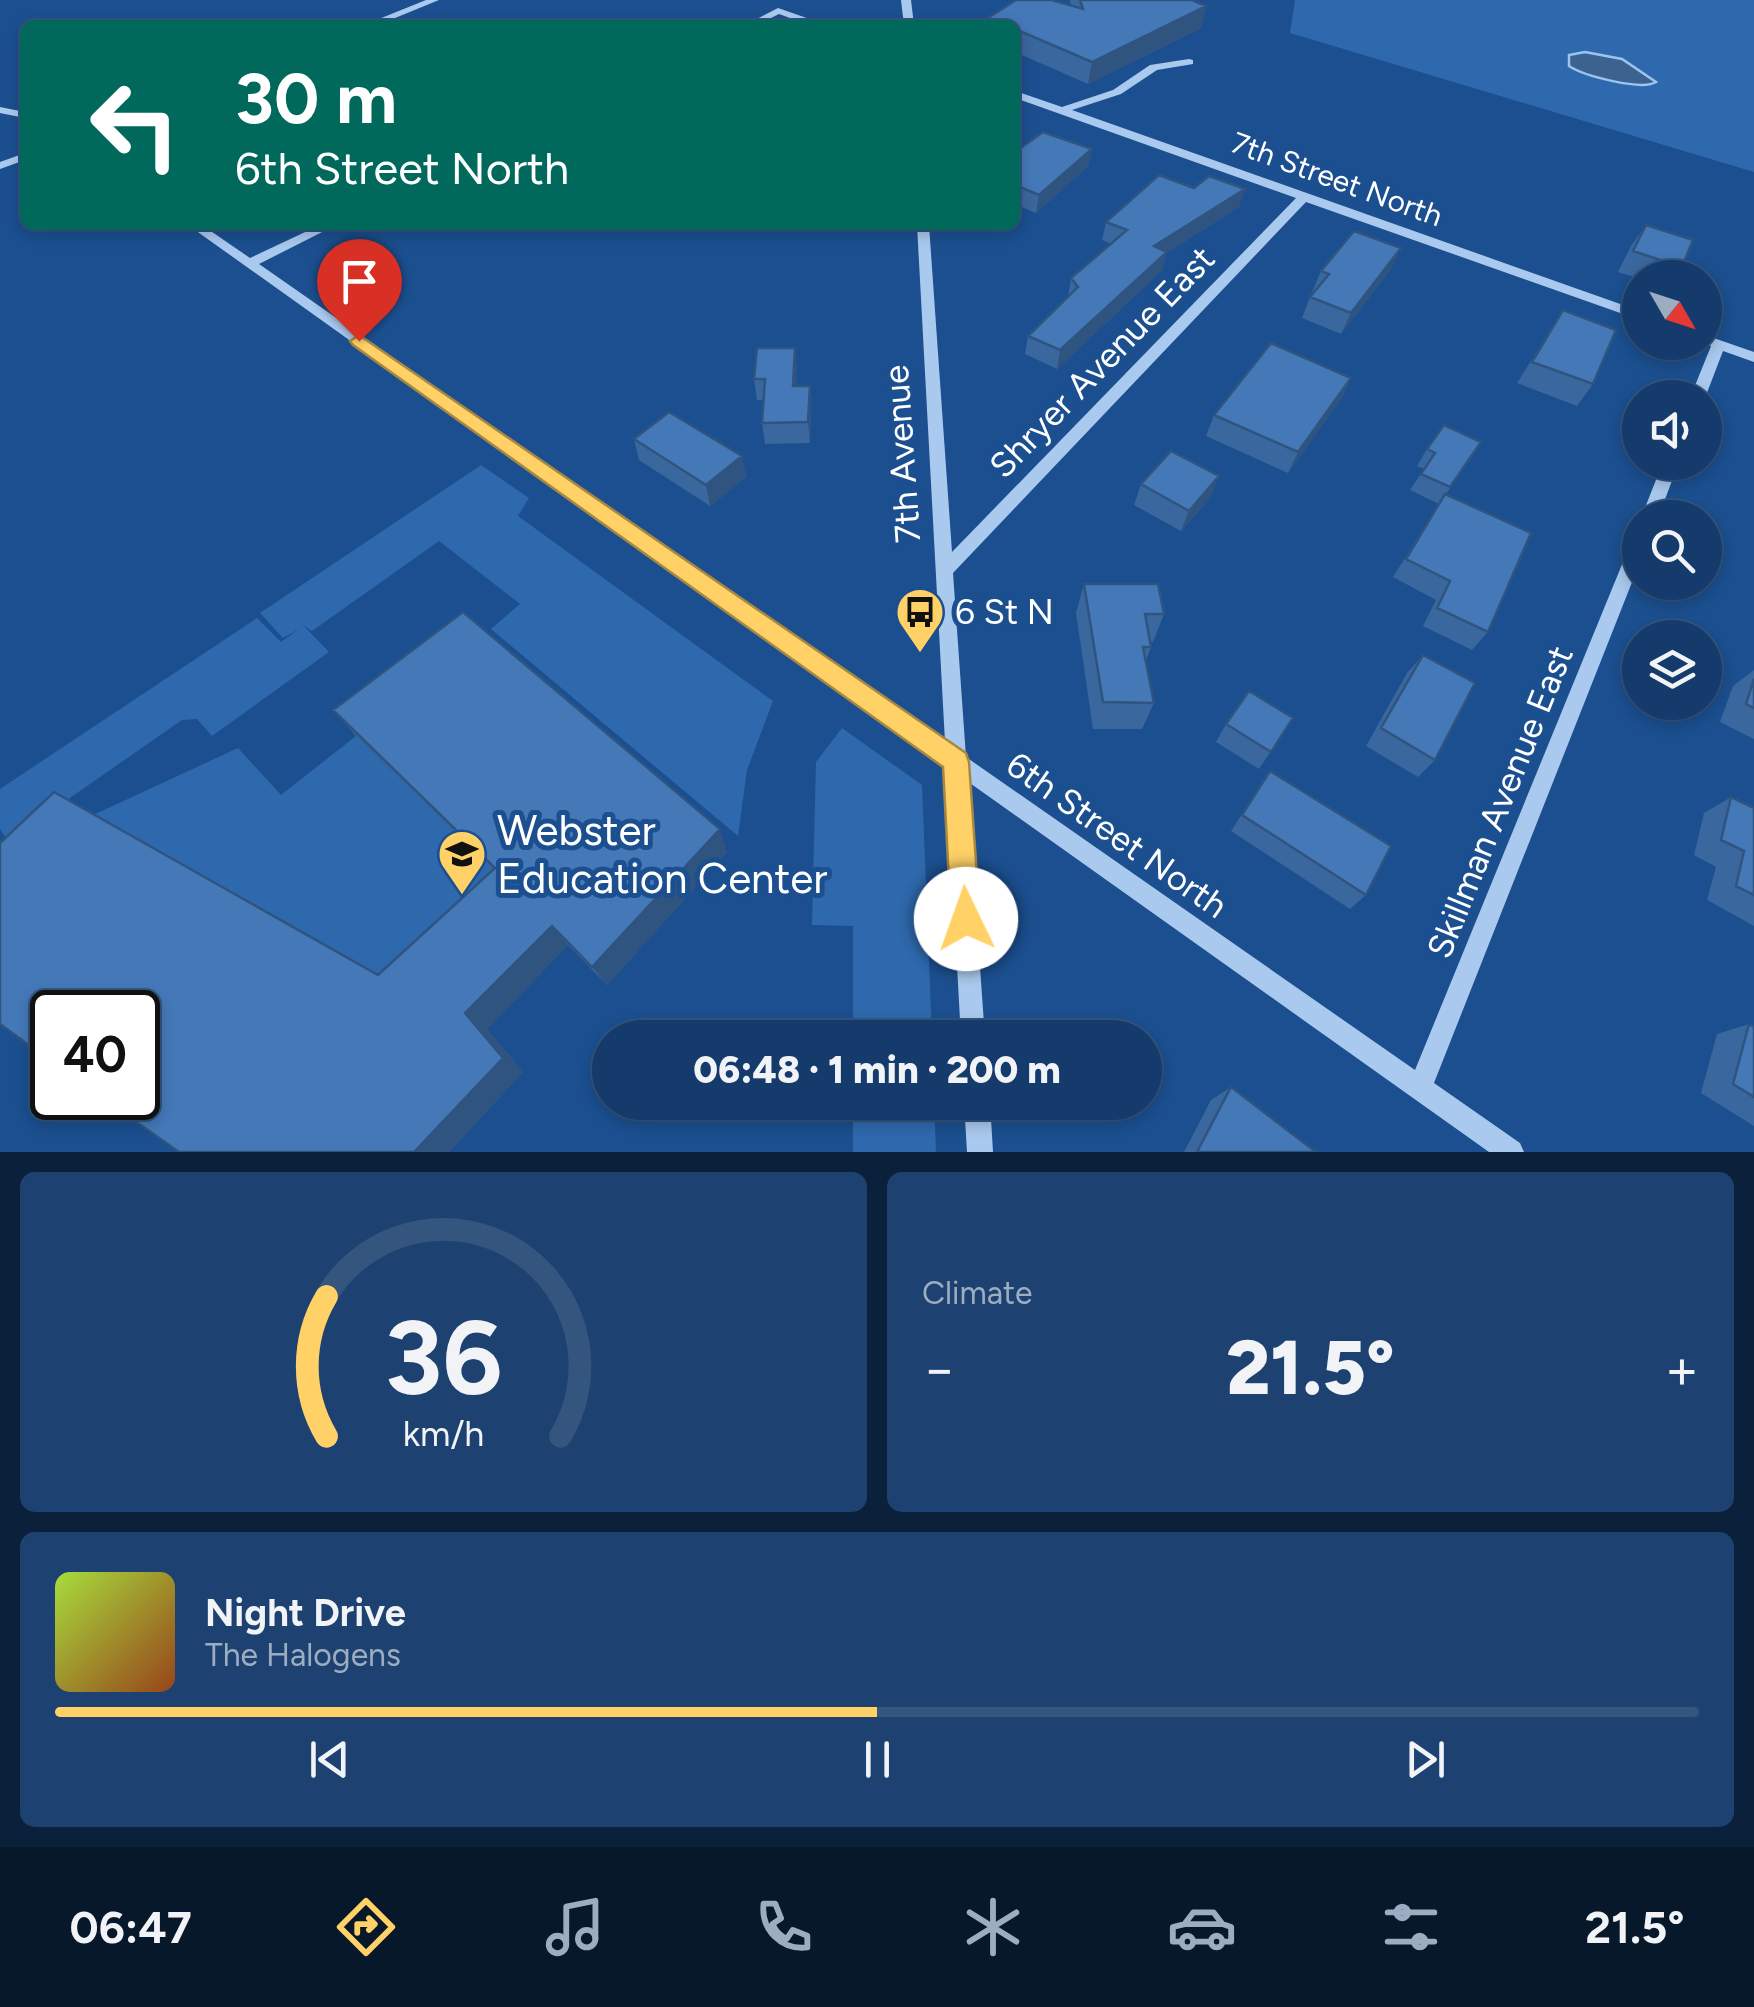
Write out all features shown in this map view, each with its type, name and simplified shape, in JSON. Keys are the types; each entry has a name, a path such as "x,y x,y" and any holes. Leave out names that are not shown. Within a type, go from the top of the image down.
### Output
{"street":[{"path":"382,20 434,0"},
{"path":"761,20 778,12 803,20"},
{"path":"1064,111 1117,92 1154,68 1189,62"},
{"name":"7th Street North","path":"1020,96 1622,310"},
{"name":"Shryer Avenue East","path":"945,570 1304,197"},
{"name":"6th Street North","path":"201,230 1511,1152"},
{"path":"249,264 320,230"},
{"name":"7th Avenue","path":"923,230 972,1020"},
{"path":"1722,346 1754,357"},
{"name":"Skillman Avenue East","path":"1420,1088 1622,585"},
{"path":"978,1120 980,1152"}],"shaded area":[{"path":"1295,0 1754,0 1754,172 1290,33"},
{"path":"1585,52 1622,59 1656,82 1639,85 1613,81 1569,66 1569,55"},
{"path":"481,465 529,498 518,516 773,701 747,770 738,836 491,629 520,604 439,541 312,631 303,625 329,652 212,736 197,719 182,720 8,841 0,829 0,789 257,618 281,642 299,629 283,638 260,613"},
{"path":"842,728 922,785 931,1020 853,1020 853,926 812,925 816,762"},
{"path":"356,736 514,890 403,993 91,816 238,748 281,795"},
{"path":"853,1120 935,1120 936,1152 853,1152"}],"building":[{"path":"1016,0 1052,0 1083,9 1080,0 1192,0 1206,6 1092,62 1020,31 1020,20 988,18"},
{"path":"1043,132 1092,149 1039,195 1020,187 1020,148"},
{"path":"1159,175 1194,188 1209,176 1245,189 1154,246 1167,252 1060,350 1028,336 1078,287 1071,278 1127,230 1106,222"},
{"path":"1646,225 1693,240 1685,260 1661,260 1633,251"},
{"path":"1354,231 1401,248 1351,313 1310,297 1329,274 1321,271"},
{"path":"1563,310 1616,330 1593,384 1532,362"},
{"path":"1271,343 1351,378 1298,452 1214,415"},
{"path":"757,348 795,348 793,386 810,386 808,422 762,423 765,379 754,379"},
{"path":"669,412 742,456 706,485 634,439"},
{"path":"1444,425 1481,442 1450,487 1421,474 1435,453 1427,449"},
{"path":"1171,451 1219,476 1189,511 1141,484"},
{"path":"1445,494 1531,533 1488,632 1437,608 1450,581 1406,559"},
{"path":"1084,584 1158,584 1164,614 1145,614 1151,647 1143,647 1154,703 1103,702"},
{"path":"463,612 720,829 592,967 552,926 465,1013 503,1058 414,1152 179,1152 133,1120 160,1120 160,990 30,990 30,1046 0,1024 0,843 54,792 378,975 495,868 333,710"},
{"path":"1423,655 1475,683 1435,760 1381,728"},
{"path":"1754,679 1754,708 1746,704"},
{"path":"1249,691 1293,718 1271,752 1226,724"},
{"path":"1270,771 1391,846 1366,895 1242,815"},
{"path":"1731,797 1754,808 1754,895 1736,886 1744,851 1721,840"},
{"path":"1749,1024 1754,1027 1754,1097 1733,1084"},
{"path":"1231,1087 1316,1152 1197,1152"}],"place":[{"name":"6 St N","path":"920,654"},
{"name":"Webster Education Center","path":"462,896"}],"route":[{"path":"359,341 956,762 966,919"}]}
